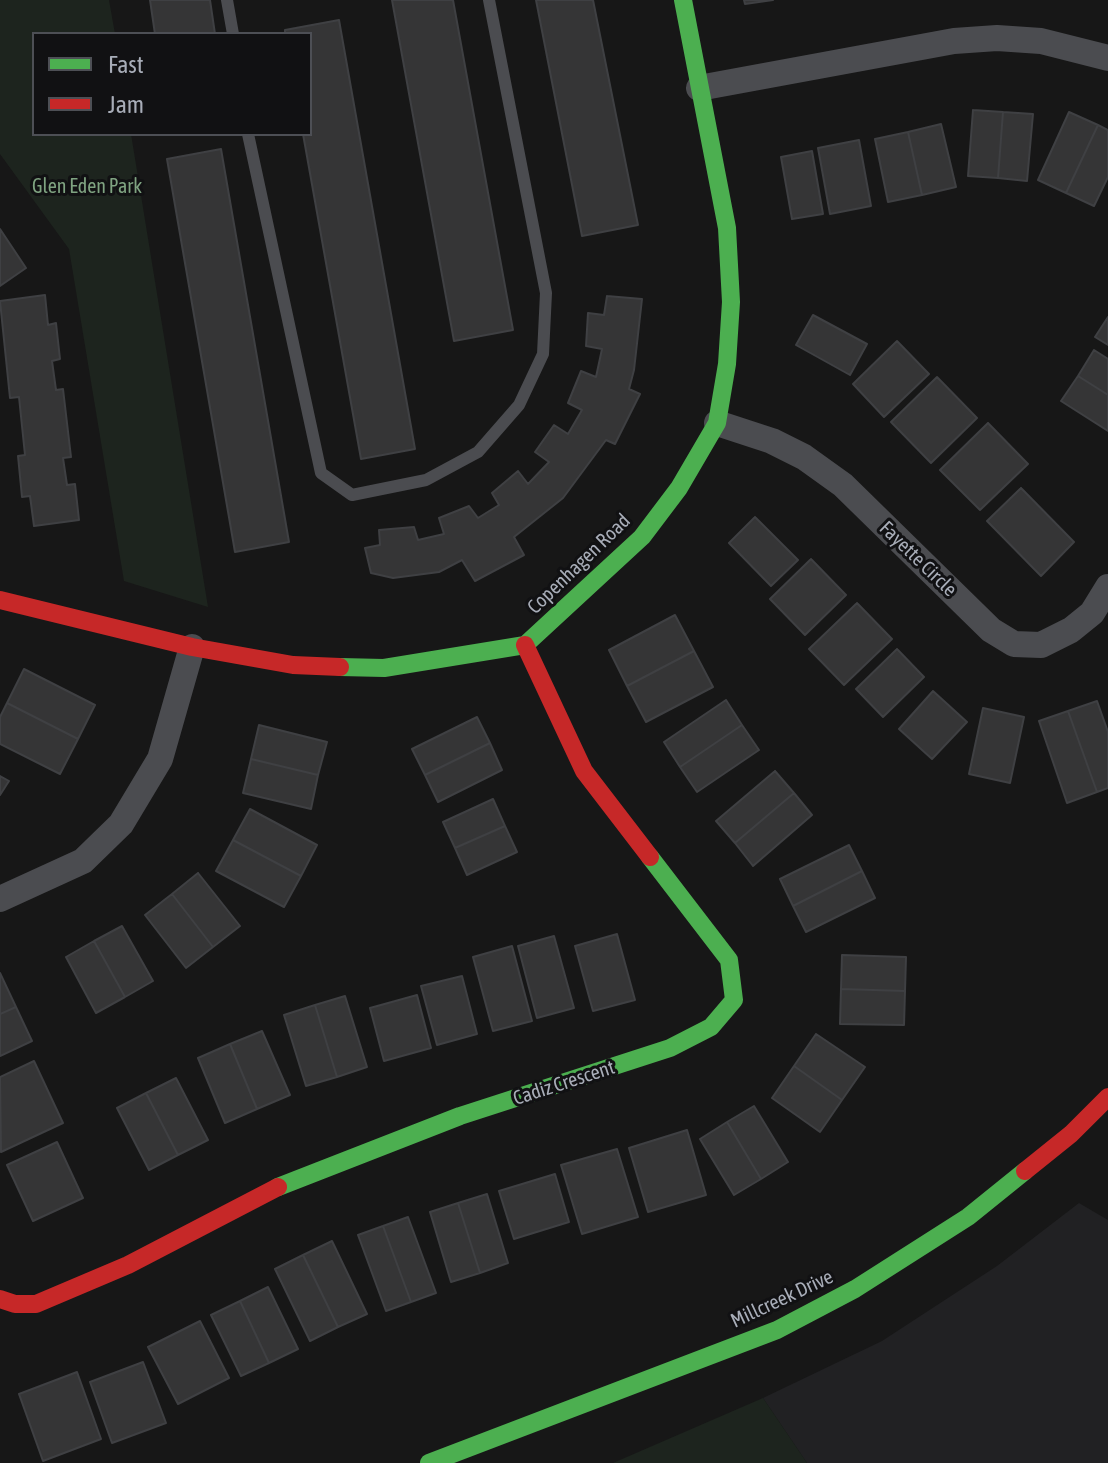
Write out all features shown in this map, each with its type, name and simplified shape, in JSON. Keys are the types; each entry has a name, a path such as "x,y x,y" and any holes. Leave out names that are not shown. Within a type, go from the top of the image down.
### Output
{"street":[{"name":"Copenhagen Road","path":"0,600 192,647 293,665 384,668 525,645 642,537 679,488 717,423 727,364 731,302 727,228 683,0"},
{"path":"699,88 954,41 997,38 1041,41 1108,58"},
{"name":"Fayette Circle","path":"717,423 772,441 804,457 843,485 991,630 1014,644 1041,645 1071,630 1092,613 1108,587"},
{"name":"Cadiz Crescent","path":"0,1299 15,1304 36,1304 128,1265 287,1182 460,1116 670,1048 711,1027 734,1000 729,960 584,771 525,645"},
{"path":"0,899 83,861 121,824 160,759 192,647"},
{"name":"Millcreek Drive","path":"429,1463 777,1330 855,1289 968,1217 1071,1134 1108,1097"}],"lane":[{"path":"227,0 233,32"},
{"path":"248,136 321,473 352,495 426,480 478,452 519,405 543,354 546,293 489,0"}],"shaded area":[{"path":"1079,1203 1108,1220 1108,1463 807,1463 763,1398 882,1341 997,1266"}],"green space":[{"name":"Glen Eden Park","path":"0,0 109,0 115,32 32,32 32,136 131,136 208,607 124,581 69,249 0,154"},
{"path":"763,1398 807,1463 613,1463"}],"building":[{"path":"150,0 210,0 215,32 155,32"},
{"path":"392,0 453,0 513,330 454,341"},
{"path":"536,0 593,0 638,225 582,236"},
{"path":"744,0 773,0 745,4"},
{"path":"339,20 415,449 361,459 303,136 312,136 312,32 285,30"},
{"path":"973,110 1003,112 998,178 968,176"},
{"path":"1003,112 1033,114 1027,181 998,178"},
{"path":"1069,112 1098,125 1066,193 1038,180"},
{"path":"941,124 956,187 922,195 908,132"},
{"path":"1098,125 1108,130 1108,177 1094,206 1066,193"},
{"path":"908,132 922,195 888,202 875,139"},
{"path":"859,140 871,206 830,214 818,148"},
{"path":"221,149 289,542 235,552 167,159"},
{"path":"812,151 823,214 792,219 781,157"},
{"path":"0,229 26,268 0,286"},
{"path":"45,295 48,325 56,323 60,359 52,361 56,390 63,389 71,457 63,458 67,485 75,484 79,520 34,526 30,496 22,497 18,456 25,455 19,397 10,398 0,301"},
{"path":"607,296 642,299 629,389 640,394 615,444 606,440 563,498 514,537 524,555 475,581 462,560 439,572 393,578 371,573 365,548 380,545 379,530 414,527 418,540 444,534 439,518 469,506 478,518 499,505 492,493 518,471 528,484 549,462 535,452 554,425 568,434 582,410 568,403 581,371 596,377 602,349 586,346 588,313 604,315"},
{"path":"813,315 867,344 850,375 796,345"},
{"path":"1108,317 1108,345 1095,337"},
{"path":"897,341 929,374 884,417 853,384"},
{"path":"1094,350 1108,359 1108,395 1078,376"},
{"path":"1078,376 1108,395 1108,431 1061,401"},
{"path":"937,377 977,418 931,463 891,422"},
{"path":"988,423 1028,464 980,510 940,470"},
{"path":"1021,488 1074,542 1041,576 987,521"},
{"path":"755,517 798,560 771,586 729,543"},
{"path":"811,559 846,595 805,635 770,599"},
{"path":"857,603 892,639 844,685 809,649"},
{"path":"675,615 694,651 627,686 609,650"},
{"path":"897,649 924,677 883,717 856,689"},
{"path":"694,651 713,687 646,722 627,686"},
{"path":"24,669 95,705 78,739 7,703"},
{"path":"933,691 967,722 932,759 899,729"},
{"path":"726,700 742,725 680,767 664,742"},
{"path":"1097,701 1108,732 1108,788 1097,792 1068,711"},
{"path":"7,703 78,739 60,774 0,744 0,717"},
{"path":"983,708 1024,717 1010,783 969,774"},
{"path":"1068,711 1097,792 1067,803 1039,721"},
{"path":"477,717 490,743 425,775 412,749"},
{"path":"259,725 327,742 318,775 251,759"},
{"path":"742,725 759,750 697,792 680,767"},
{"path":"490,743 502,770 438,802 425,775"},
{"path":"251,759 318,775 311,809 243,793"},
{"path":"775,771 794,793 735,843 716,821"},
{"path":"0,776 9,781 0,795"},
{"path":"794,793 812,815 753,866 735,843"},
{"path":"493,799 505,826 455,848 443,822"},
{"path":"250,809 317,845 301,876 233,840"},
{"path":"505,826 517,852 467,875 455,848"},
{"path":"233,840 301,876 284,907 216,871"},
{"path":"849,845 862,871 793,906 780,879"},
{"path":"862,871 875,898 806,932 793,906"},
{"path":"198,873 240,926 213,947 172,894"},
{"path":"172,894 213,947 186,968 145,915"},
{"path":"122,926 153,981 125,997 94,941"},
{"path":"617,934 635,1000 593,1011 575,946"},
{"path":"554,936 574,1008 537,1018 518,946"},
{"path":"94,941 125,997 96,1013 66,957"},
{"path":"512,946 532,1021 493,1031 473,957"},
{"path":"842,955 906,957 905,991 841,989"},
{"path":"0,973 16,1007 0,1014"},
{"path":"462,976 477,1034 437,1045 421,986"},
{"path":"841,989 905,991 904,1025 840,1024"},
{"path":"417,995 431,1048 384,1061 370,1008"},
{"path":"345,996 367,1067 337,1077 315,1005"},
{"path":"315,1005 337,1077 306,1086 284,1015"},
{"path":"16,1007 32,1041 0,1056 0,1014"},
{"path":"262,1031 290,1095 257,1109 230,1044"},
{"path":"816,1034 865,1067 842,1100 794,1066"},
{"path":"230,1044 257,1109 225,1123 198,1058"},
{"path":"34,1061 63,1123 1,1152 0,1077"},
{"path":"794,1066 842,1100 820,1132 772,1098"},
{"path":"176,1078 208,1140 178,1155 146,1093"},
{"path":"146,1093 178,1155 149,1170 117,1108"},
{"path":"754,1106 788,1162 761,1179 727,1122"},
{"path":"727,1122 761,1179 734,1195 700,1139"},
{"path":"687,1130 706,1195 648,1212 629,1148"},
{"path":"57,1142 83,1198 33,1221 7,1165"},
{"path":"617,1149 638,1217 582,1234 561,1165"},
{"path":"555,1174 569,1222 514,1239 499,1191"},
{"path":"487,1194 508,1263 480,1273 458,1203"},
{"path":"458,1203 480,1273 451,1282 430,1212"},
{"path":"408,1217 436,1293 411,1302 383,1226"},
{"path":"383,1226 411,1302 386,1311 358,1235"},
{"path":"332,1241 367,1314 338,1327 303,1255"},
{"path":"303,1255 338,1327 310,1341 275,1269"},
{"path":"268,1287 298,1349 269,1363 240,1301"},
{"path":"240,1301 269,1363 241,1376 211,1315"},
{"path":"200,1321 229,1378 178,1404 148,1347"},
{"path":"143,1362 166,1423 112,1443 90,1382"},
{"path":"77,1372 101,1439 43,1461 19,1394"}],"traffic: fast":[{"path":"340,667 384,668 525,645 642,537 679,488 717,423 727,364 731,302 727,228 683,0"},
{"path":"278,1187 460,1116 670,1048 711,1027 734,1000 729,960 650,857"},
{"path":"429,1463 777,1330 855,1289 968,1217 1025,1171"}],"traffic: jam":[{"path":"0,600 192,647 293,665 340,667"},
{"path":"525,645 584,771 650,857"},
{"path":"1025,1171 1071,1134 1108,1097"},
{"path":"0,1299 15,1304 36,1304 128,1265 278,1187"}]}
